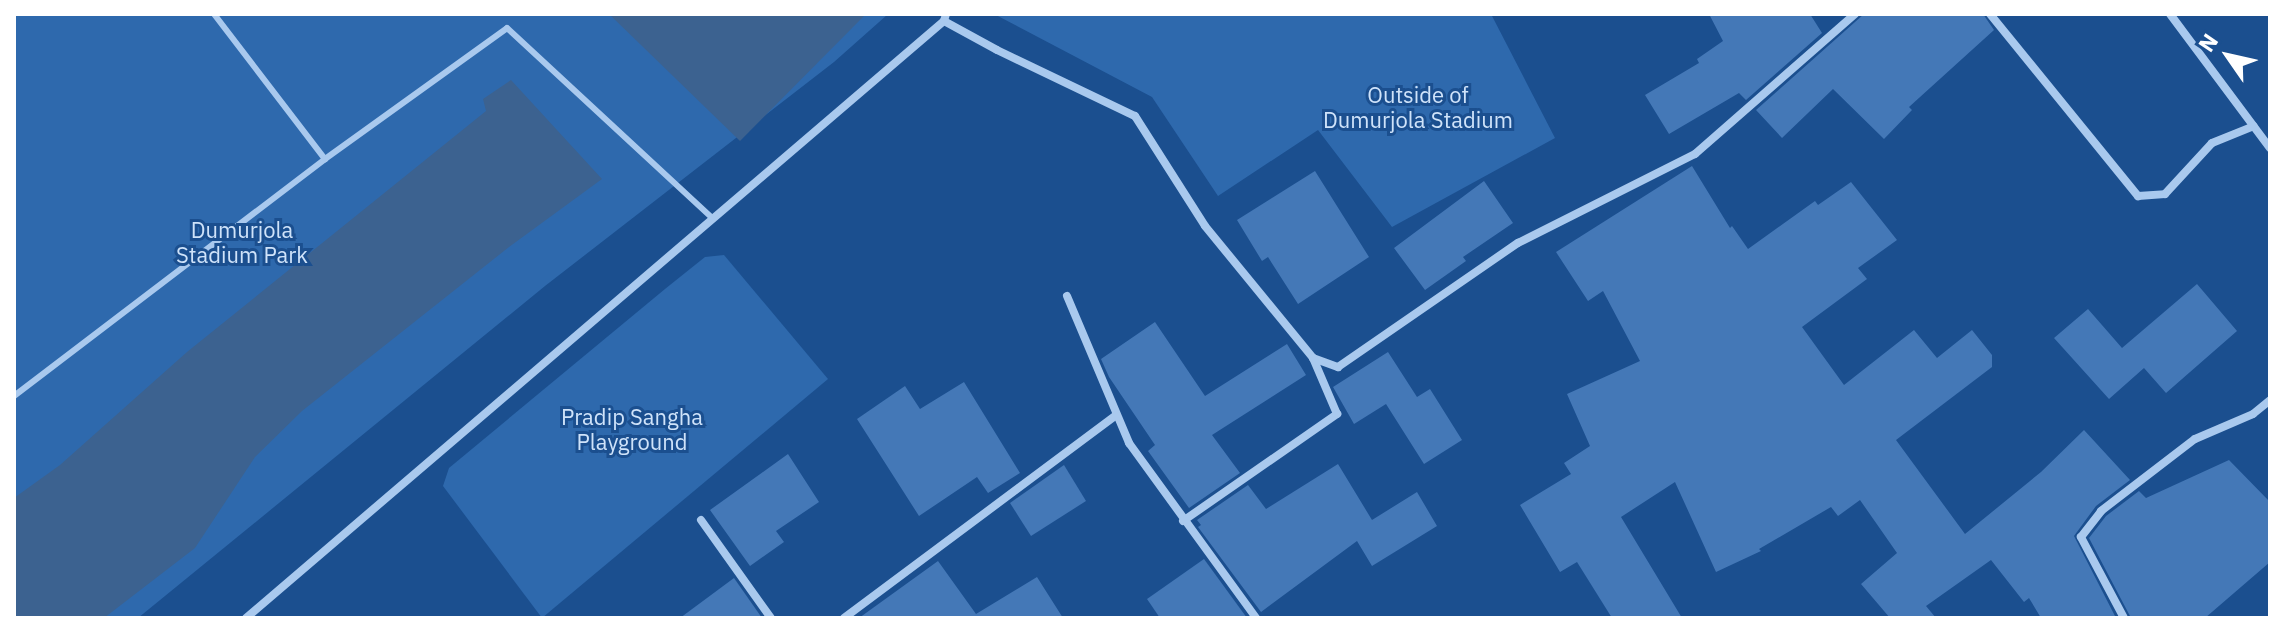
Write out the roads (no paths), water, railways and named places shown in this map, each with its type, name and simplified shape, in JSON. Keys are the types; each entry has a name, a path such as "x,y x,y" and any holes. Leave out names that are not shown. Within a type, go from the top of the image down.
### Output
{"street":[{"path":"1313,358 1338,367 1518,243 1695,154 1855,14"},
{"path":"1990,14 2138,196 2165,194 2212,143 2254,126"},
{"path":"2170,14 2270,148"},
{"path":"246,618 945,17 997,50 1135,116 1205,226 1313,358 1337,414 1183,521"},
{"path":"1067,296 1115,416 1129,443 1256,618"},
{"path":"2124,618 2081,537 2087,528 2101,511 2195,439 2253,414 2270,400"},
{"path":"844,618 1115,416"},
{"path":"701,520 771,618"}],"lane":[{"path":"214,14 325,159"},
{"path":"14,396 325,159 507,28 713,219"}],"park label":[{"name":"Outside of Dumurjola Stadium","path":"1418,106"},
{"name":"Dumurjola Stadium Park","path":"242,242"},
{"name":"Pradip Sangha Playground","path":"632,428"}]}
